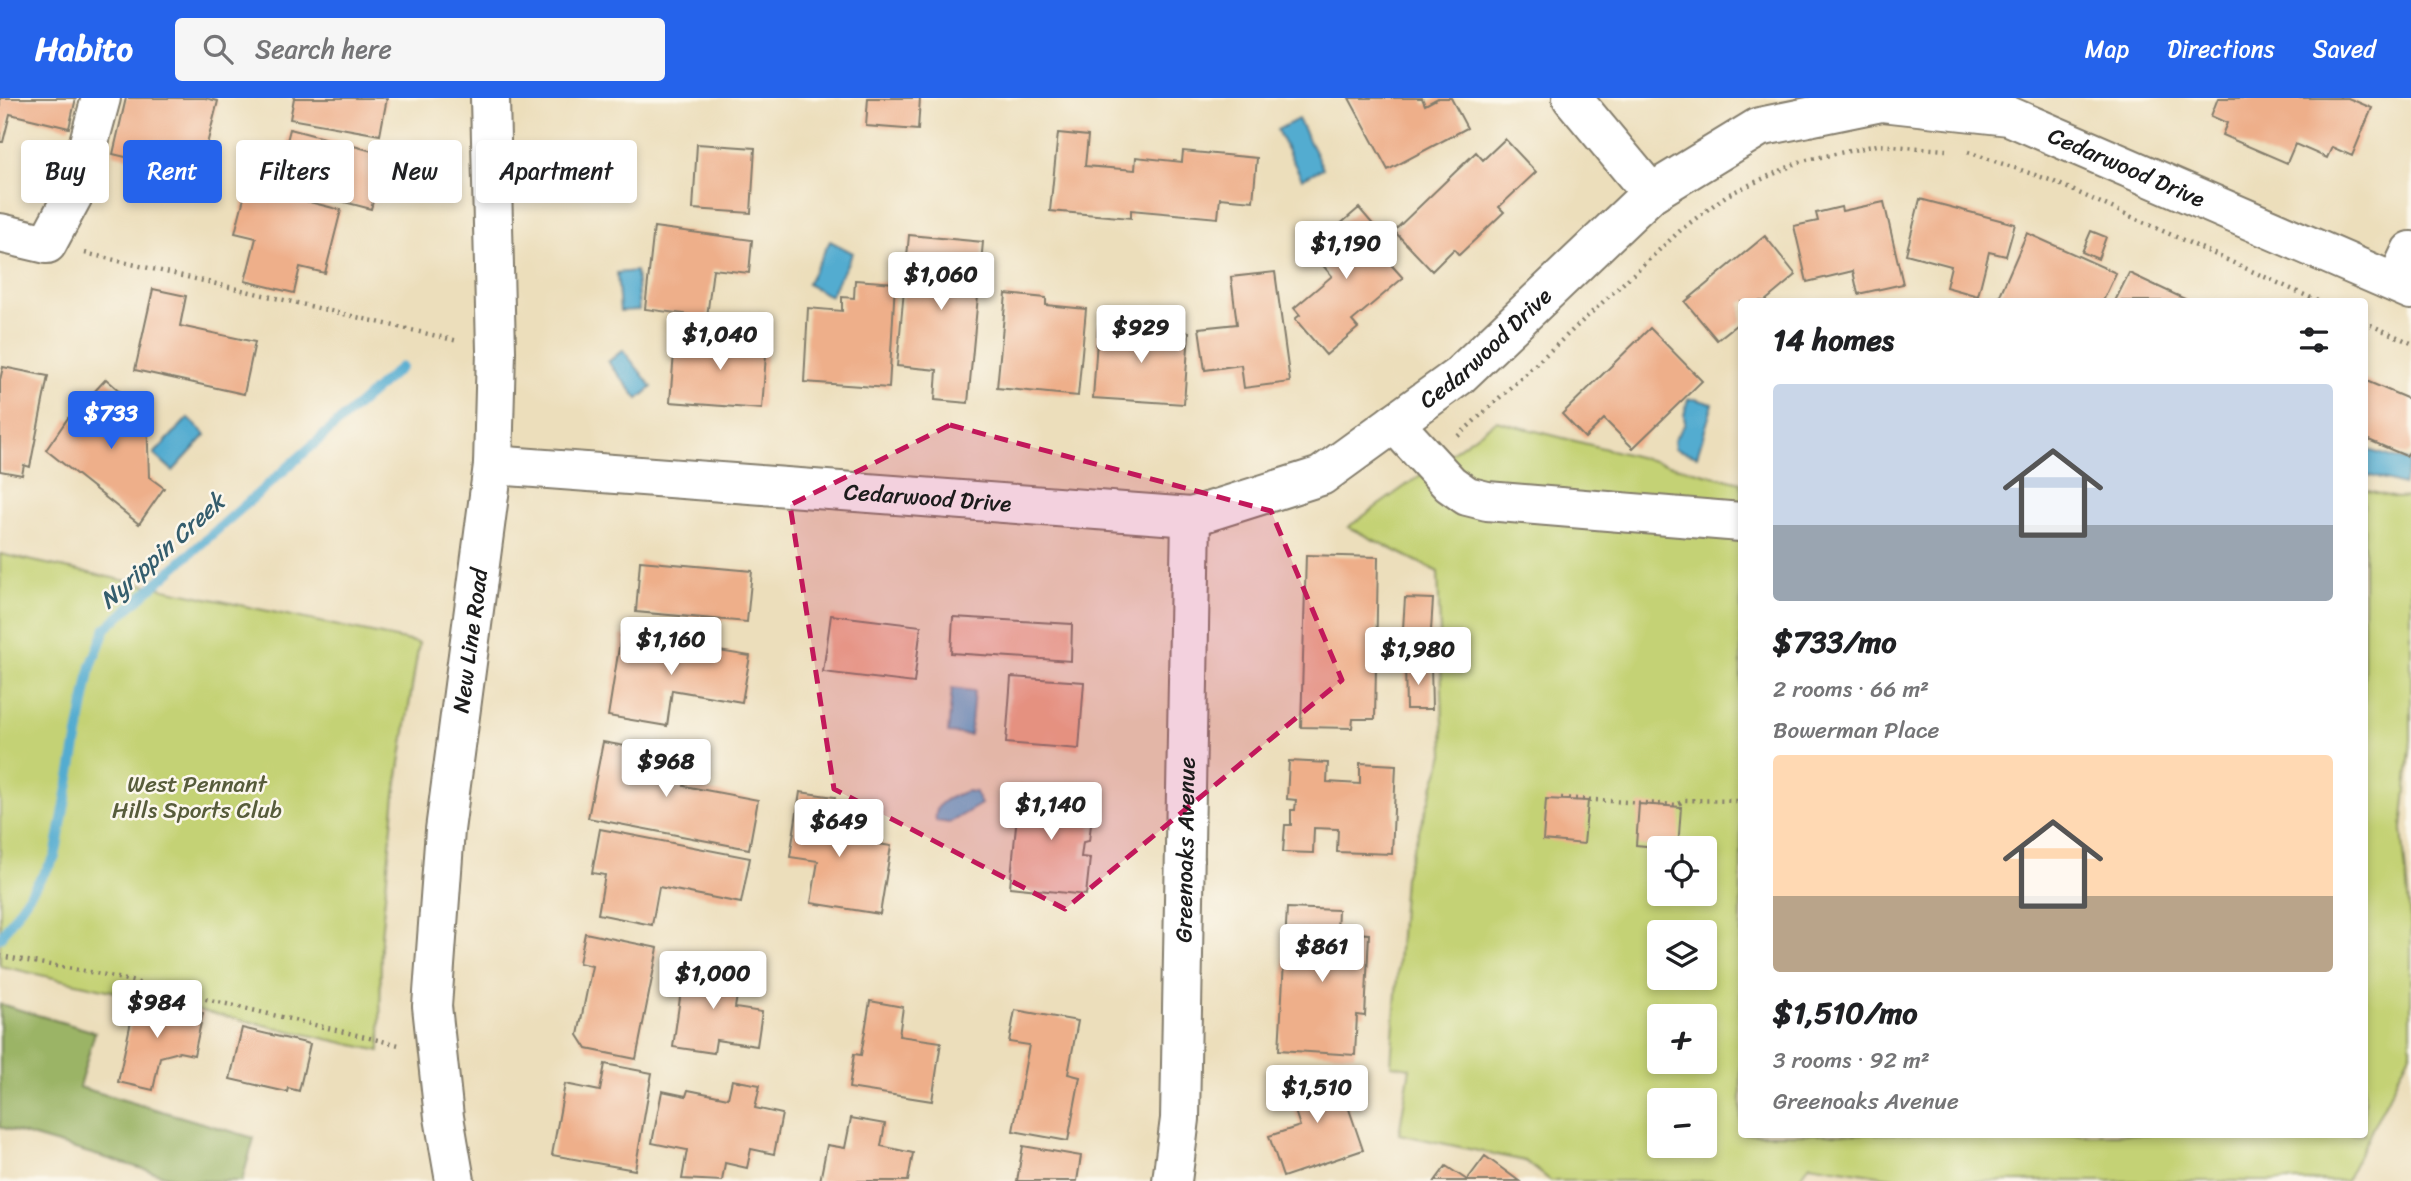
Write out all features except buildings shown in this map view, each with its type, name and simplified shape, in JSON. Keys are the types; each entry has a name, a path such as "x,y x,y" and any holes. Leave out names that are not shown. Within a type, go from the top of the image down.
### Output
{"street":[{"path":"0,233 47,244 76,190 101,98"},
{"name":"New Line Road","path":"455,1181 444,1117 432,1006 445,830 493,465 496,351 490,98"},
{"path":"1572,98 1651,193"},
{"name":"Cedarwood Drive","path":"493,465 1191,517 1321,476 1459,376 1651,193 1759,127 1882,102 2009,116 2406,275"},
{"path":"1394,423 1450,484 1467,496 1487,502 1738,522"},
{"name":"Greenoaks Avenue","path":"1172,1181 1181,1119 1191,517"}],"path":[{"path":"1430,462 1683,228 1727,194 1802,161 1877,145 1969,152 2050,180 2311,298"},
{"path":"47,244 458,342"},
{"path":"2368,324 2411,343"},
{"path":"1561,798 1676,805 1685,800 1738,801"},
{"path":"0,956 63,967 400,1045"}],"highlighted area":[{"path":"950,425 1271,511 1342,680 1065,909 834,789 790,505"}],"green space":[{"path":"1496,421 1738,482 1738,1138 2368,1138 2346,1181 1914,1181 1810,1164 1797,1181 1551,1181 1525,1161 1399,1134 1410,1068 1391,1065 1404,877 1444,754 1438,572 1348,527"},
{"path":"2368,491 2396,498 2411,497 2411,740 2402,829 2411,930 2411,1051 2368,1137"},
{"name":"West Pennant Hills Sports Club","path":"0,554 419,643 395,795 381,937 380,1051 0,966"},
{"path":"0,1004 95,1032 79,1087 254,1138 242,1181 184,1181 0,1127"}],"water":[{"path":"1298,119 1323,168 1302,179 1277,130"},
{"path":"830,241 853,253 830,296 807,284"},
{"path":"636,271 639,310 620,311 617,273"},
{"path":"623,350 652,387 638,399 608,362"},
{"path":"1688,399 1713,404 1697,456 1675,449 1674,440 1685,424"},
{"path":"188,418 206,435 173,471 154,454"},
{"path":"2368,450 2410,462 2403,485 2368,475"},
{"path":"952,688 974,691 970,735 948,733"},
{"path":"966,791 975,792 981,804 949,823 936,821 940,804"}],"waterway":[{"name":"Nyrippin Creek","path":"0,938 55,857 91,666 106,628 401,367"}]}
